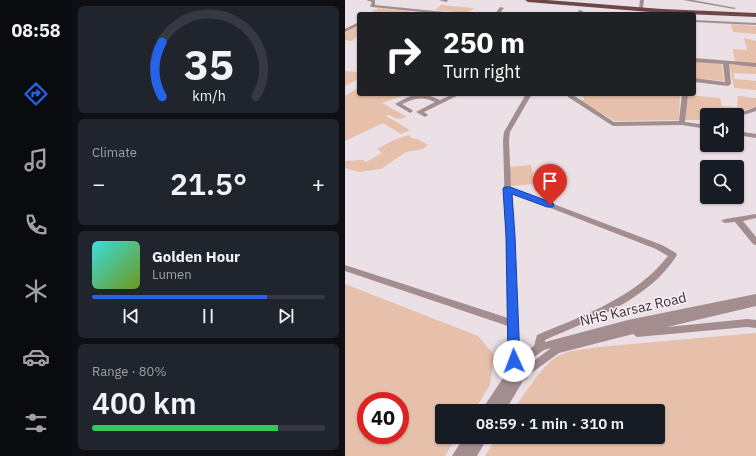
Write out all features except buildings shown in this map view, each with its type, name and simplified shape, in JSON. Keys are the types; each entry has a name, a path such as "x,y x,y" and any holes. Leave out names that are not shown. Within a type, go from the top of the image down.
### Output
{"main road":[{"path":"529,0 662,12"},
{"path":"549,0 641,8 756,15"},
{"path":"696,13 756,15"}],"street":[{"path":"380,0 371,0 372,6 434,12"},
{"path":"641,8 642,0"},
{"path":"685,0 735,9 728,5 694,0"},
{"path":"499,12 502,8"},
{"path":"696,20 756,24"},
{"path":"345,31 357,24"},
{"path":"696,60 756,65"},
{"path":"696,80 728,84 726,63"},
{"path":"410,111 398,104 417,96"},
{"path":"427,96 440,102"},
{"path":"425,115 419,112 454,96"},
{"path":"518,361 513,324 511,236 505,158 507,136 528,96"},
{"path":"570,96 613,124 682,123 700,125"},
{"path":"682,123 685,96"},
{"path":"744,113 756,109"},
{"path":"744,133 756,136"},
{"path":"507,189 659,247 673,255 668,263 643,286 607,309 540,338 539,349"},
{"path":"725,221 756,216"},
{"path":"737,219 756,242"},
{"path":"345,268 513,324"},
{"name":"NHS Karsaz Road","path":"493,404 519,374 557,350 756,297"},
{"name":"NHS Karsaz Road","path":"518,361 539,349 568,339 756,303"},
{"path":"608,336 753,323"},
{"path":"518,361 526,365 519,374 507,368 518,361"},
{"name":"NHS Karsaz Road","path":"503,404 519,374"},
{"path":"458,456 466,444"},
{"path":"470,456 478,444"}],"shaded area":[{"path":"441,5 474,8 469,12 435,10"},
{"path":"378,8 410,11 408,12 371,12"},
{"path":"731,24 756,26 756,34 733,32"},
{"path":"355,26 357,26 357,37 352,41 345,40 345,33"},
{"path":"744,38 756,41 756,64 735,62 733,49 747,50"},
{"path":"696,61 722,64 724,81 696,78"},
{"path":"729,64 756,66 756,74 733,73 735,79 756,81 756,90 734,88"},
{"path":"345,71 357,72 357,79 345,86"},
{"path":"357,88 357,96 402,96 382,103 407,117 400,119 389,115 386,116 410,130 401,134 383,123 345,141 345,96"},
{"path":"581,96 680,96 679,120 615,121 579,100 584,100 584,97"},
{"path":"687,96 720,98 722,106 737,107 738,96 756,98 756,107 744,110 744,108 700,108 700,120 685,120"},
{"path":"409,135 411,138 417,139 428,145 423,149 406,152 381,169 359,172 345,168 345,161 363,160 366,162 382,153 377,149 394,140"},
{"path":"531,165 535,184 511,186 509,167"},
{"path":"345,284 478,336 494,355 490,385 478,404 435,404 435,444 453,444 445,456 345,456"},
{"path":"756,333 756,456 485,456 493,444 665,444 665,404 518,404 539,374 556,357 571,351 598,347"}],"route":[{"path":"514,361 511,236 507,189 550,205"}]}
